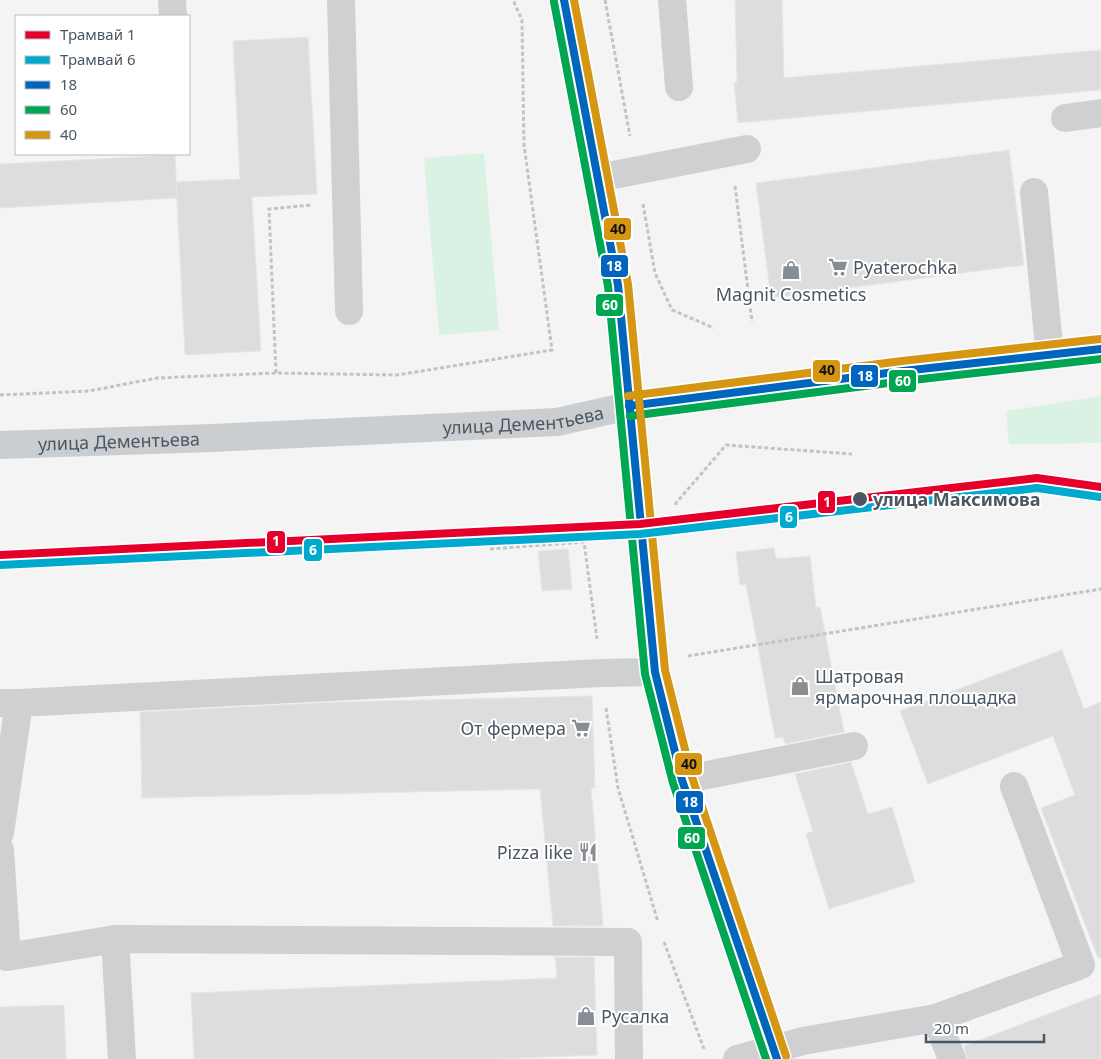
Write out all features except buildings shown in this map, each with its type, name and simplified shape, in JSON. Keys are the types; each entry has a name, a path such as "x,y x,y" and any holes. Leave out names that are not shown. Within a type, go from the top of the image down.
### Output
{"main road":[{"path":"564,0 618,285 655,672 682,780 775,1054"},
{"name":"улица Дементьева","path":"0,445 557,422 629,406 722,396 942,366 1050,356 1101,349"}],"lane":[{"path":"172,0 173,15"},
{"path":"341,0 349,311"},
{"path":"672,0 679,87"},
{"path":"1065,118 1101,113"},
{"path":"598,178 739,151"},
{"path":"1034,192 1050,356"},
{"path":"0,832 10,703 601,673 655,672"},
{"path":"682,780 854,746"},
{"path":"737,1059 775,1054 803,1041 936,1018 1080,965 1014,786"},
{"path":"0,850 3,957 115,939 628,942 629,1059"},
{"path":"115,939 122,1059"},
{"path":"936,1018 952,1059"}],"path":[{"path":"0,395 90,391 157,378 276,373 397,375 552,350 524,146 522,20 513,0"},
{"path":"739,151 752,322"},
{"path":"276,373 269,209 346,202"},
{"path":"676,511 676,503 726,446 852,454"},
{"path":"490,549 584,542 618,788 661,930"},
{"path":"685,657 1101,589"},
{"path":"663,939 704,1050"}],"green space":[{"path":"484,153 499,330 439,335 424,158"},
{"path":"1101,396 1101,443 1009,444 1006,411"}],"tram line":[{"name":"1","path":"0,555 640,524 1037,478 1101,487"},
{"name":"6","path":"0,565 640,534 1037,488 1100,497"}],"transit line":[{"name":"18","path":"564,0 618,285 655,672 682,780 777,1059"},
{"name":"40","path":"574,0 628,284 665,670 692,777 786,1056"},
{"name":"60","path":"554,2 608,286 645,674 673,783 766,1059"},
{"name":"40","path":"628,396 902,361 1100,339"},
{"name":"18","path":"629,406 903,371 1101,349"},
{"name":"60","path":"630,416 904,381 1101,359"}],"place":[{"name":"Pyaterochka","path":"838,267"},
{"name":"Magnit Cosmetics","path":"791,270"},
{"name":"улица Максимова","path":"860,499"},
{"name":"Шатровая ярмарочная площадка","path":"800,686"},
{"name":"От фермера","path":"581,728"},
{"name":"Pizza like","path":"588,852"},
{"name":"Русалка","path":"586,1016"}]}
